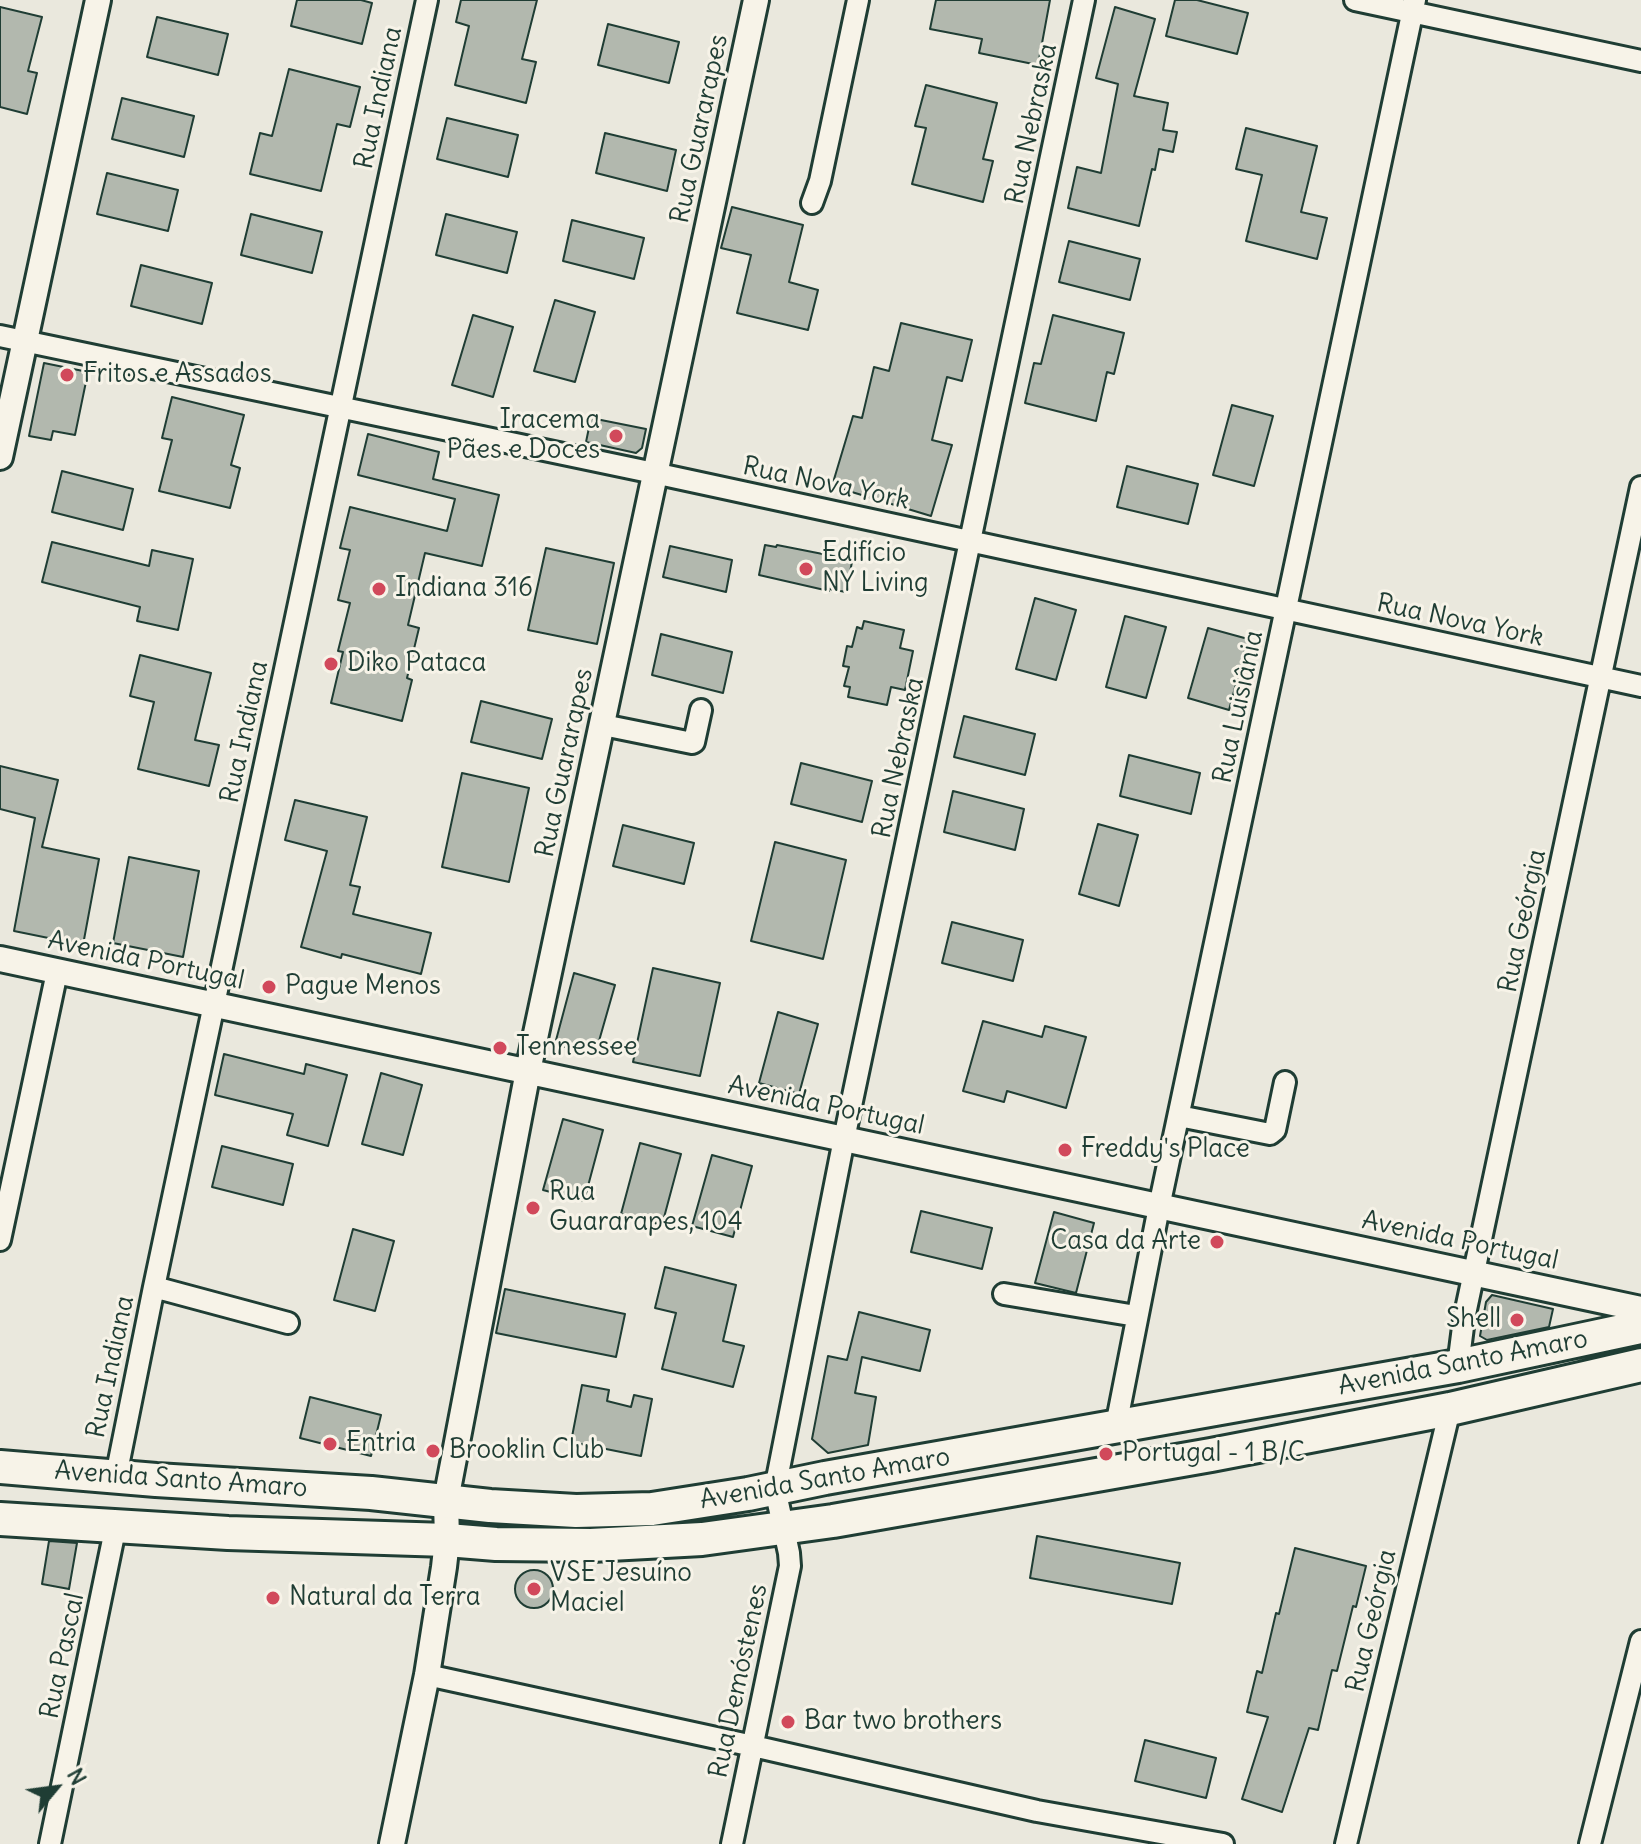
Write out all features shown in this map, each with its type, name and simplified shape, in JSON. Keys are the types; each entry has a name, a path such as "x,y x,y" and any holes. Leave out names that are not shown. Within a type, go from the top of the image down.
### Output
{"main road":[{"name":"Avenida Santo Amaro","path":"0,1467 371,1493 490,1506 576,1511 652,1509 1458,1366 1641,1327"},
{"name":"Avenida Santo Amaro","path":"0,1519 463,1544 591,1545 702,1539 899,1509 1211,1455 1450,1409 1641,1365"}],"street":[{"path":"0,457 98,0"},
{"name":"Rua Indiana","path":"116,1476 427,0"},
{"name":"Rua Guararapes","path":"392,1844 427,1675 444,1567 463,1544 446,1500 528,1071 756,0"},
{"path":"812,203 820,181 858,0"},
{"name":"Rua Nebraska","path":"783,1528 775,1489 844,1139 1084,0"},
{"path":"1355,0 1413,6 1641,61"},
{"name":"Rua Luisiânia","path":"1116,1426 1136,1316 1413,6"},
{"name":"Rua Nova York","path":"0,336 654,473 1641,686"},
{"name":"Rua Geórgia","path":"1458,1366 1464,1319 1641,487"},
{"path":"603,725 692,743 701,710"},
{"name":"Avenida Portugal","path":"0,959 1641,1309"},
{"path":"0,1240 57,972"},
{"path":"1179,1116 1270,1134 1275,1130 1285,1082"},
{"path":"154,1287 288,1323"},
{"path":"1004,1294 1136,1316"},
{"name":"Rua Geórgia","path":"1346,1844 1450,1409"},
{"name":"Rua Pascal","path":"50,1844 116,1525"},
{"name":"Rua Demóstenes","path":"732,1844 790,1566 783,1528"},
{"path":"1590,1844 1641,1641"},
{"path":"427,1675 1037,1811 1223,1844"}],"building":[{"path":"297,0 361,0 372,3 362,44 291,26"},
{"path":"461,0 537,0 522,59 536,62 526,103 455,85 469,26 456,22"},
{"path":"936,0 1050,0 1038,65 979,53 982,39 930,29"},
{"path":"1175,0 1197,0 1248,13 1237,54 1166,36"},
{"path":"0,7 42,17 28,71 37,73 27,114 0,107"},
{"path":"1115,7 1155,19 1134,96 1168,103 1163,130 1177,132 1173,152 1159,149 1139,226 1068,208 1077,167 1101,173 1118,84 1096,78"},
{"path":"157,17 228,34 218,75 147,57"},
{"path":"608,24 679,42 669,83 598,65"},
{"path":"289,69 360,87 350,127 337,124 321,191 250,174 260,133 272,136"},
{"path":"926,85 997,103 983,159 993,161 983,202 912,184 926,128 915,126"},
{"path":"122,98 194,116 184,157 112,139"},
{"path":"447,118 518,135 508,177 437,159"},
{"path":"1246,128 1317,146 1301,212 1327,218 1317,259 1246,241 1262,175 1236,169"},
{"path":"605,133 676,150 667,191 596,173"},
{"path":"107,173 178,190 168,231 97,214"},
{"path":"732,207 803,225 789,282 818,290 808,330 737,313 751,255 721,248"},
{"path":"251,214 322,232 312,273 241,255"},
{"path":"446,214 517,232 507,273 436,255"},
{"path":"572,220 644,238 634,279 563,261"},
{"path":"1069,241 1140,259 1130,300 1059,282"},
{"path":"141,265 212,283 202,324 131,306"},
{"path":"555,300 595,312 575,382 534,371"},
{"path":"473,315 513,327 493,397 452,385"},
{"path":"1053,315 1124,333 1114,374 1107,372 1096,421 1025,403 1034,363 1041,364"},
{"path":"901,323 972,340 962,381 947,377 932,440 952,445 931,516 832,486 853,416 862,418 874,367 889,371"},
{"path":"44,363 88,372 75,435 53,431 51,440 29,436"},
{"path":"172,397 244,415 231,465 240,468 230,508 159,491 172,440 162,438"},
{"path":"1232,405 1273,416 1254,486 1213,475"},
{"name":"Iracema Pães e Doces","path":"591,418 646,429 642,448 636,453 586,442"},
{"path":"368,434 439,452 433,479 499,495 482,566 425,553 408,625 419,628 407,678 412,680 402,721 331,703 343,652 338,651 350,603 338,600 350,550 340,548 350,507 447,531 455,499 358,475"},
{"path":"1127,466 1198,484 1188,524 1117,507"},
{"path":"62,471 133,489 123,530 52,512"},
{"path":"52,542 149,566 152,550 193,559 178,630 137,621 140,607 42,582"},
{"name":"Edifício NY Living","path":"765,545 852,562 846,592 759,575"},
{"path":"670,546 732,560 726,592 663,577"},
{"path":"546,548 614,563 597,644 528,630"},
{"path":"1035,598 1076,610 1056,680 1016,669"},
{"path":"1125,616 1166,627 1146,698 1106,687"},
{"path":"864,621 904,630 900,648 913,651 905,690 891,687 887,705 848,697 850,687 844,686 849,667 843,666 847,646 852,647 857,627 862,629"},
{"path":"1208,628 1248,639 1229,710 1188,698"},
{"path":"661,634 732,652 723,693 652,675"},
{"path":"140,655 211,673 195,740 219,745 209,786 138,769 154,702 130,696"},
{"path":"481,701 552,719 542,759 471,742"},
{"path":"964,716 1035,734 1025,775 954,757"},
{"path":"1129,755 1200,773 1191,814 1120,796"},
{"path":"801,763 872,781 862,822 791,804"},
{"path":"0,766 58,780 42,847 99,859 83,945 14,931 35,818 0,809"},
{"path":"462,773 529,788 509,882 442,867"},
{"path":"953,791 1024,809 1015,850 944,832"},
{"path":"295,800 367,817 350,885 360,887 353,914 431,933 421,974 301,947 327,851 285,840"},
{"path":"1098,824 1138,835 1119,906 1079,894"},
{"path":"623,825 694,843 684,884 613,866"},
{"path":"775,842 846,860 823,959 751,941"},
{"path":"129,857 199,871 183,957 113,943"},
{"path":"952,922 1023,940 1013,981 942,963"},
{"path":"653,968 720,983 700,1076 633,1062"},
{"path":"574,973 615,985 595,1055 555,1044"},
{"path":"778,1012 818,1024 799,1094 759,1083"},
{"path":"983,1021 1042,1037 1045,1026 1086,1037 1066,1108 1007,1091 1004,1102 963,1091"},
{"path":"224,1054 304,1074 306,1064 347,1075 328,1146 287,1135 293,1114 215,1095"},
{"path":"381,1073 422,1085 403,1155 362,1144"},
{"path":"563,1119 603,1130 584,1201 543,1190"},
{"path":"640,1143 681,1154 662,1225 621,1214"},
{"path":"222,1146 293,1164 283,1205 212,1187"},
{"path":"712,1155 752,1166 733,1237 692,1226"},
{"path":"921,1211 992,1228 982,1269 911,1252"},
{"path":"1054,1212 1094,1223 1076,1293 1035,1283"},
{"path":"353,1229 394,1241 375,1311 334,1300"},
{"path":"665,1267 736,1285 723,1341 744,1346 733,1387 662,1369 676,1313 655,1308"},
{"path":"505,1289 625,1314 616,1357 496,1333"},
{"name":"Shell","path":"1492,1295 1553,1309 1549,1327 1487,1340 1480,1336 1486,1302"},
{"path":"859,1312 930,1330 920,1371 862,1357 855,1393 876,1397 868,1445 828,1453 812,1439 828,1356 847,1360"},
{"path":"582,1385 609,1390 607,1401 631,1407 634,1395 652,1399 641,1456 571,1442"},
{"path":"310,1397 381,1415 371,1456 300,1438"},
{"path":"1037,1536 1180,1563 1172,1604 1030,1578"},
{"path":"49,1541 77,1543 69,1589 42,1584"},
{"path":"1295,1548 1366,1566 1337,1671 1332,1670 1318,1730 1309,1728 1282,1812 1242,1799 1268,1717 1247,1712 1257,1671 1262,1673"},
{"name":"VSE Jesuíno Maciel","path":"534,1570 548,1575 553,1589 548,1603 534,1608 520,1603 515,1589 520,1575"},
{"path":"1145,1740 1216,1758 1206,1798 1135,1781"}],"place":[{"name":"Fritos e Assados","path":"67,375"},
{"name":"Iracema Pães e Doces","path":"616,436"},
{"name":"Edifício NY Living","path":"806,569"},
{"name":"Indiana 316","path":"379,589"},
{"name":"Diko Pataca","path":"331,664"},
{"name":"Pague Menos","path":"269,987"},
{"name":"Tennessee","path":"500,1048"},
{"name":"Freddy's Place","path":"1065,1150"},
{"name":"Rua Guararapes, 104","path":"533,1208"},
{"name":"Casa da Arte","path":"1217,1242"},
{"name":"Shell","path":"1517,1320"},
{"name":"Entria","path":"330,1444"},
{"name":"Brooklin Club","path":"433,1451"},
{"name":"Portugal - 1 B/C","path":"1106,1454"},
{"name":"VSE Jesuíno Maciel","path":"534,1589"},
{"name":"Natural da Terra","path":"273,1598"},
{"name":"Bar two brothers","path":"788,1722"}]}
